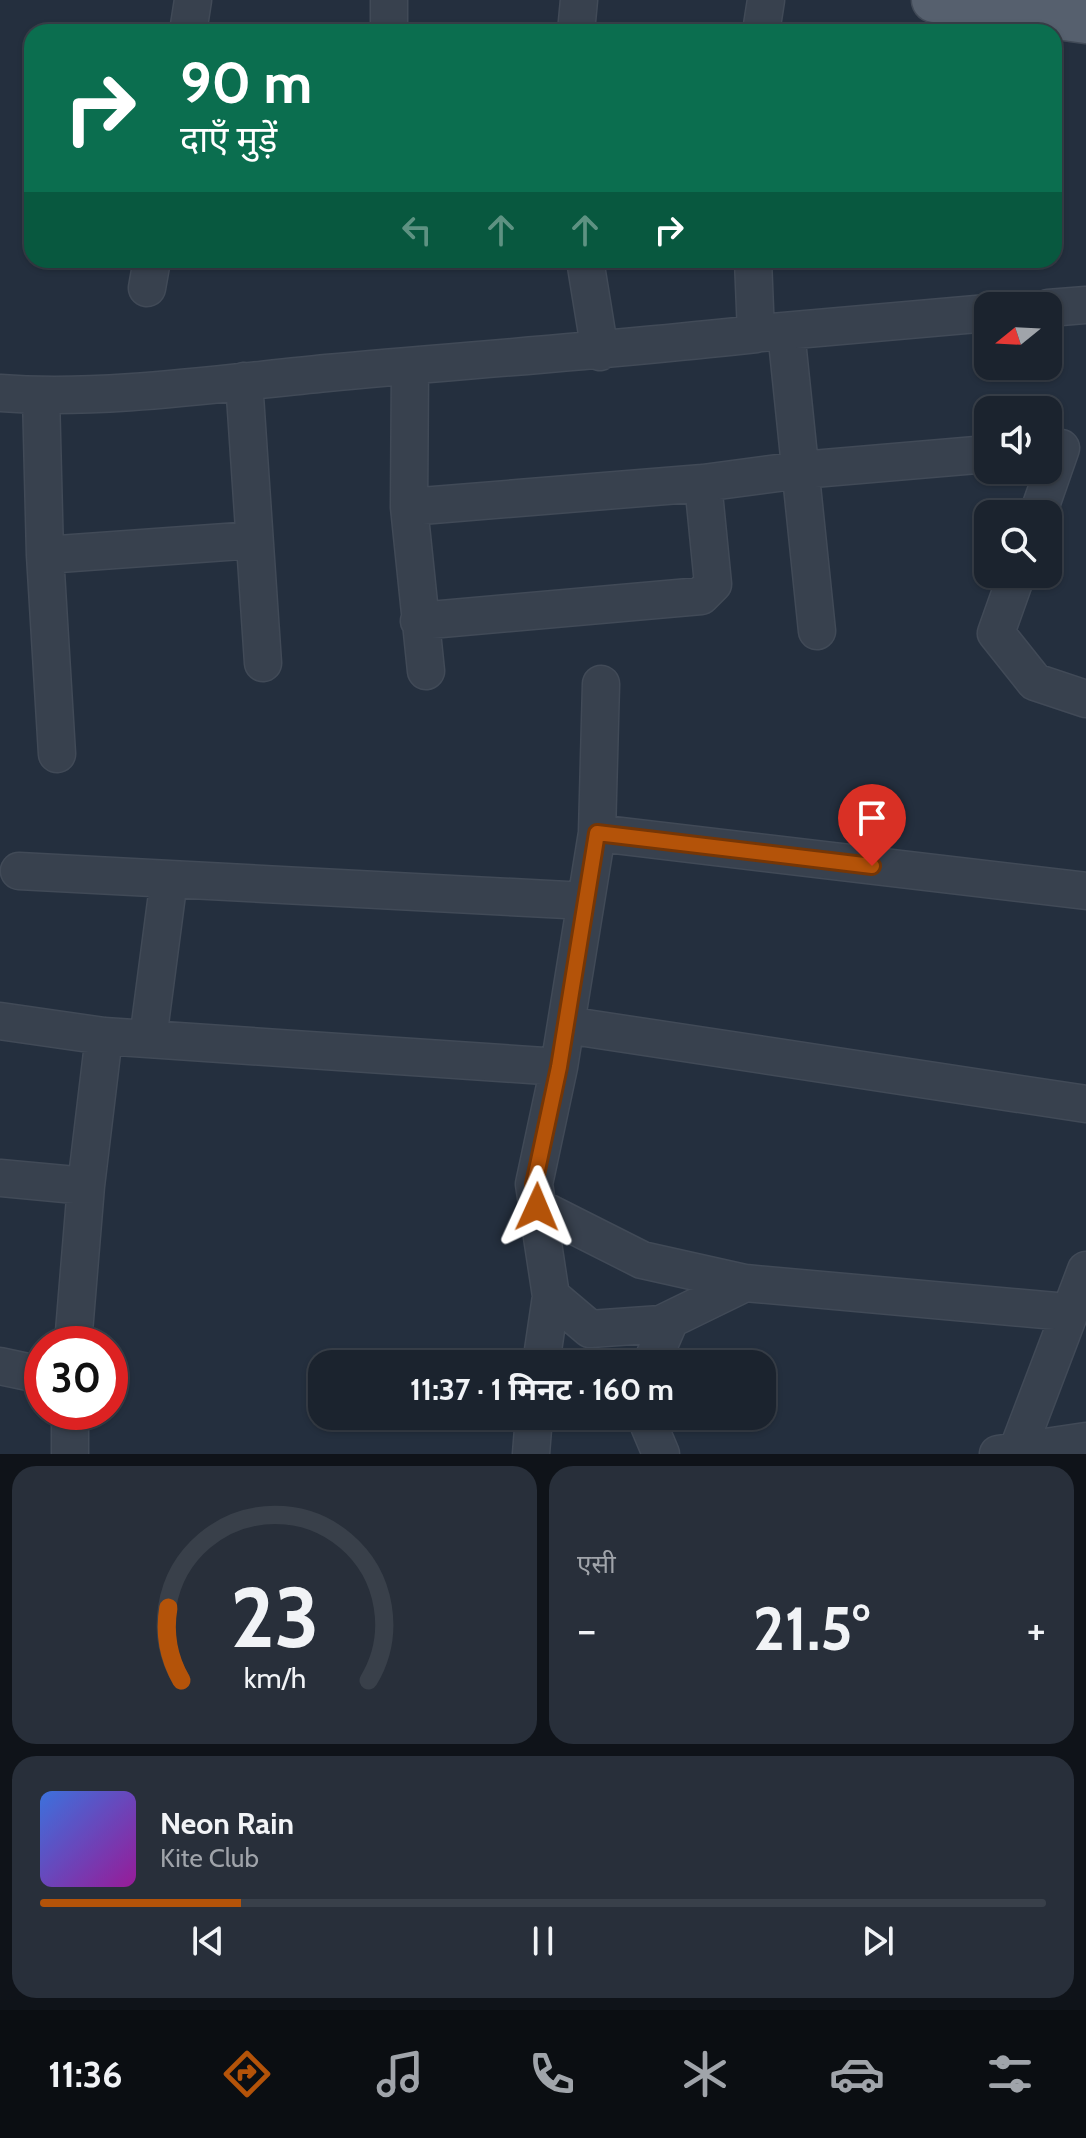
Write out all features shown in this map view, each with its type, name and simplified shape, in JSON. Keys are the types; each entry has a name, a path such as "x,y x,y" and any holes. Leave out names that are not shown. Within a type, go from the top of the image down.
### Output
{"main road":[{"path":"934,0 1065,24"}],"street":[{"path":"189,24 193,0"},
{"path":"389,0 389,24"},
{"path":"577,24 579,0"},
{"path":"762,24 766,0"},
{"path":"586,268 600,352"},
{"path":"755,268 801,470 817,631"},
{"path":"1062,307 1086,305"},
{"path":"0,393 41,396 244,381 600,352 771,332 974,314"},
{"path":"410,367 409,507 426,671"},
{"path":"244,381 263,663"},
{"path":"41,396 45,555 57,754"},
{"path":"1044,500 1065,452"},
{"path":"409,507 703,483 801,470 974,455"},
{"path":"419,621 701,596 713,584 703,483"},
{"path":"45,555 254,540"},
{"path":"1012,588 996,633 1035,682 1086,699"},
{"path":"543,1350 551,1296 534,1184 559,1067 597,833 601,684"},
{"path":"597,833 1086,891"},
{"path":"19,871 586,901"},
{"path":"148,1039 169,879"},
{"path":"0,1021 104,1036 559,1067"},
{"path":"566,1025 1086,1104"},
{"path":"74,1326 86,1186 104,1036"},
{"path":"0,1178 86,1186"},
{"path":"537,1207 642,1260 745,1283 1067,1312"},
{"path":"1010,1453 1086,1270"},
{"path":"551,1296 590,1329 661,1324 745,1283"},
{"path":"657,1350 670,1320"},
{"path":"0,1366 24,1371"},
{"path":"70,1430 70,1454"},
{"path":"531,1454 533,1430"},
{"path":"651,1430 661,1454"},
{"path":"1010,1453 1086,1441"}],"route":[{"path":"537,1207 534,1184 559,1067 597,833 872,866"}]}
